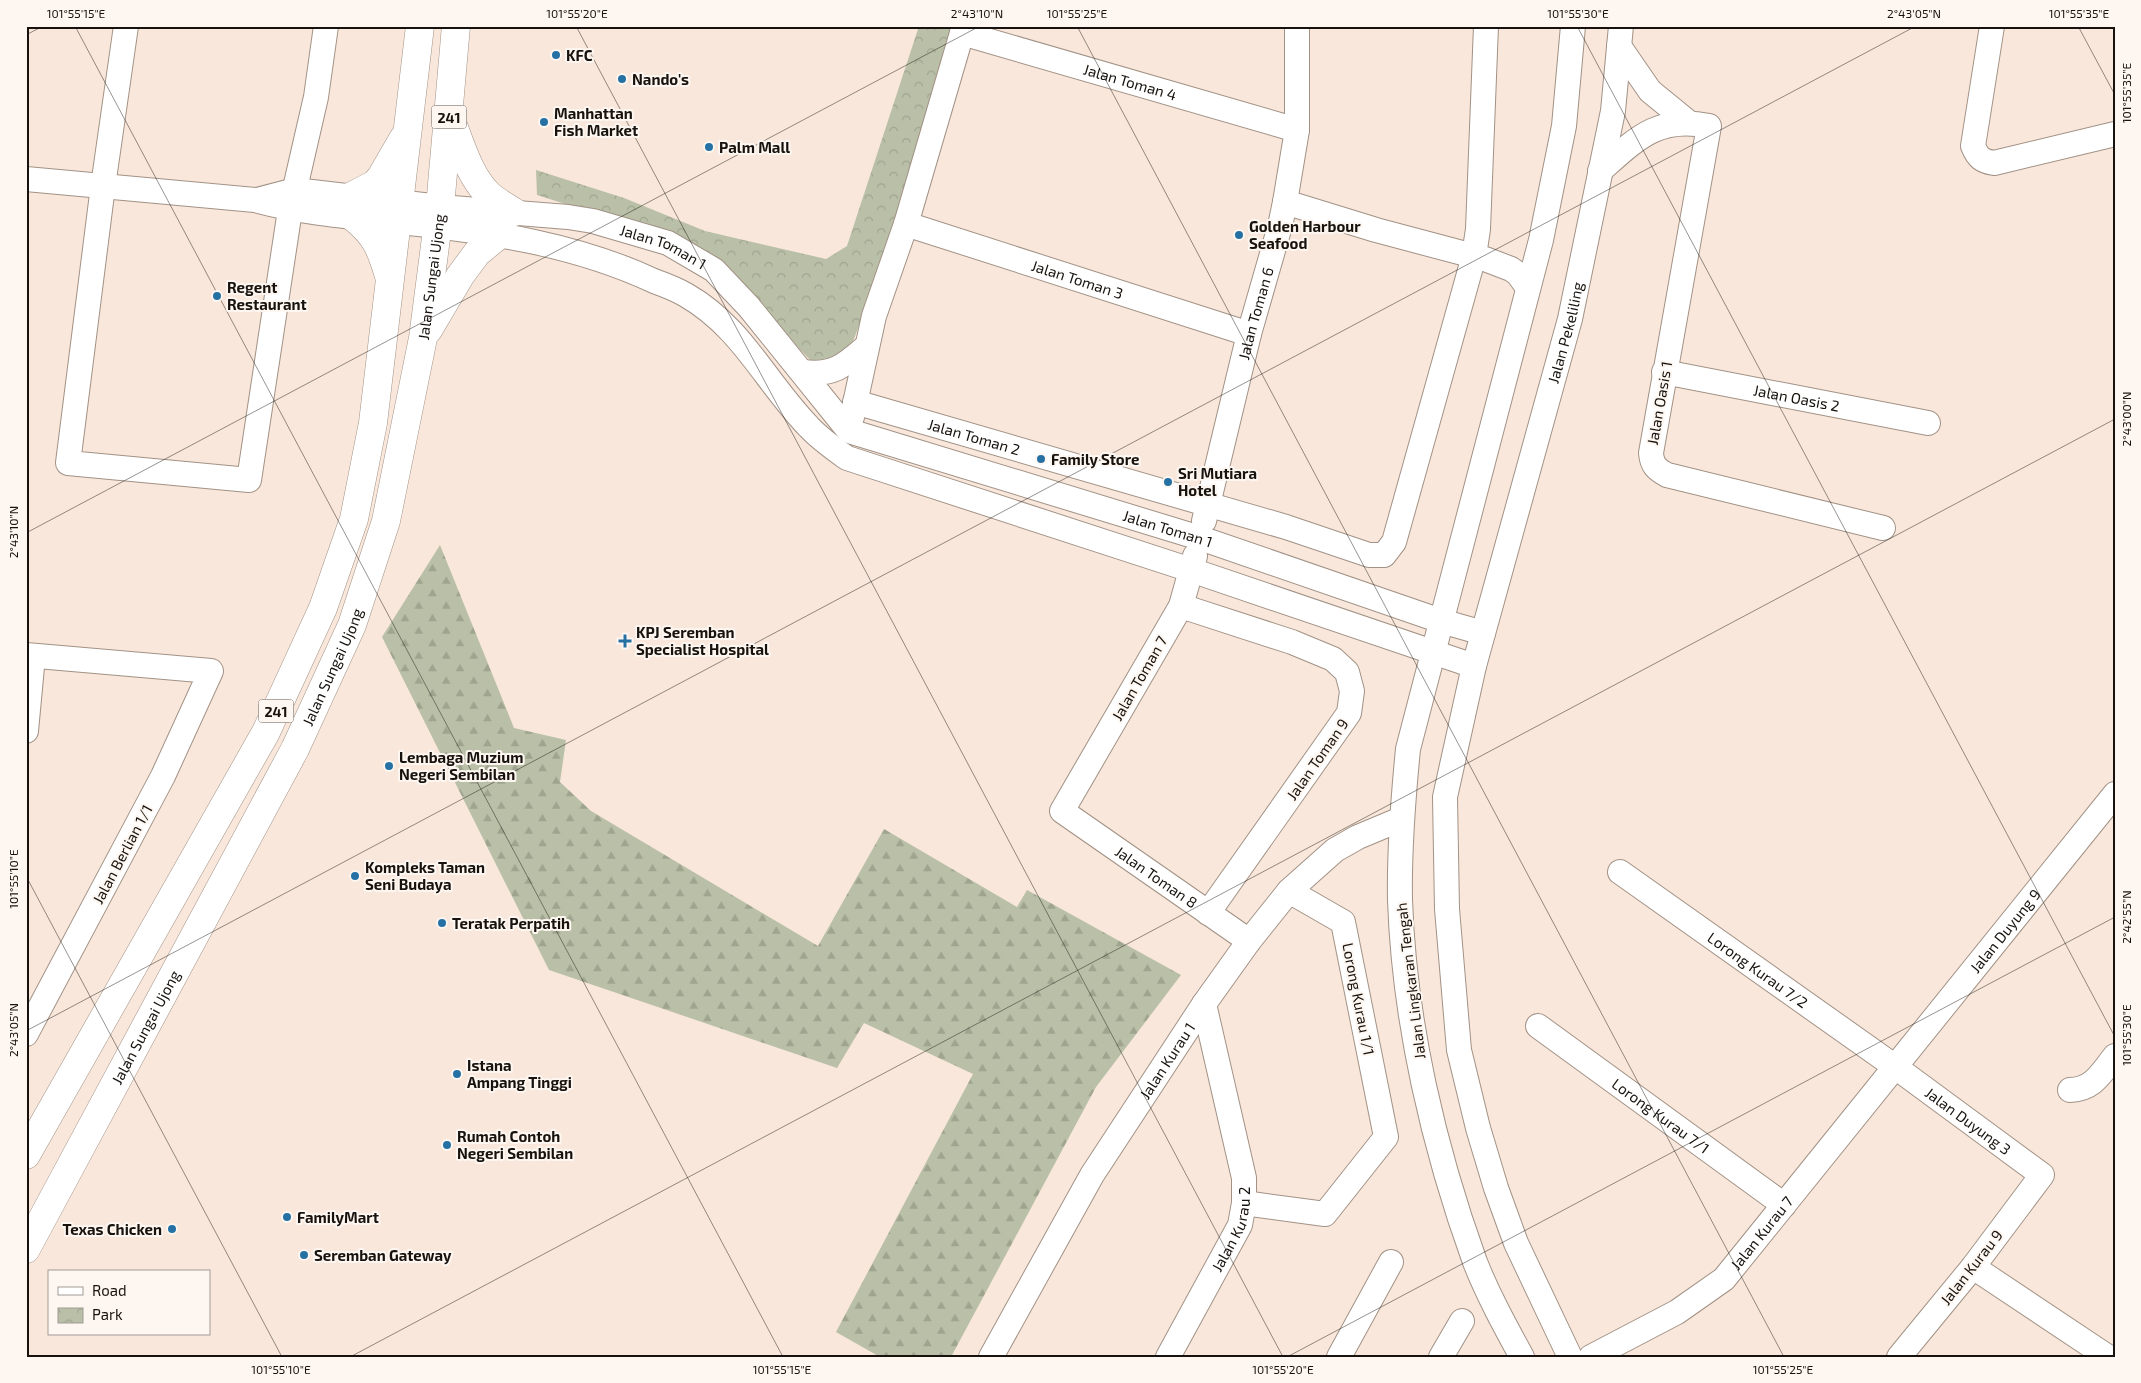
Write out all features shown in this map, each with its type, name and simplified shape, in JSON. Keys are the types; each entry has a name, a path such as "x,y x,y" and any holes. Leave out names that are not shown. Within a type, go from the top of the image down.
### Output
{"highway":[{"name":"Jalan Sungai Ujong","path":"26,1154 266,732 323,608 354,519 373,423 420,26"},
{"name":"Jalan Sungai Ujong","path":"26,1249 295,749 352,625 386,521 423,338 439,216 456,26"},
{"path":"423,338 460,276 477,254 507,223 477,180 463,152 449,114"},
{"path":"390,283 383,256 373,234 352,207 381,177 409,128"}],"street":[{"path":"126,26 103,186 68,463 249,480 292,200 316,97 326,26"},
{"name":"Jalan Toman 6","path":"1200,538 1249,334 1285,202 1297,130 1297,26"},
{"path":"1480,257 1478,229 1486,26"},
{"path":"1440,621 1541,240 1564,126 1573,26"},
{"path":"1992,26 1973,146 1977,157 1984,162 1994,163 2115,134"},
{"path":"846,458 849,431 874,316 906,224 963,30"},
{"name":"Jalan Toman 4","path":"963,30 1297,130"},
{"name":"Jalan Oasis 1","path":"1620,36 1650,91 1688,122 1709,126 1664,372 1651,452 1652,462 1658,470 1666,475 1883,528"},
{"name":"Jalan Pekeliling","path":"1483,633 1570,319 1613,111 1620,36"},
{"path":"1600,171 1631,143 1644,135 1656,129 1688,122"},
{"path":"26,178 255,200 292,200"},
{"name":"Jalan Toman 1","path":"292,200 507,223 593,220 668,243 714,270 750,307 849,431 1200,538 1440,621 1483,633"},
{"path":"1285,202 1376,230 1480,257 1512,269 1528,288"},
{"name":"Jalan Toman 1","path":"507,223 576,252 636,272 686,294 718,318 750,352 808,426 846,458 1191,570 1474,666"},
{"name":"Jalan Toman 3","path":"906,224 1249,334"},
{"path":"1480,257 1511,256 1541,240"},
{"name":"Jalan Toman 2","path":"855,402 1207,506 1286,527 1369,555 1384,555 1394,542 1480,257"},
{"path":"803,372 816,374 835,371 867,346"},
{"name":"Jalan Oasis 2","path":"1664,372 1928,423"},
{"path":"969,468 976,438"},
{"name":"Jalan Toman 7","path":"1062,812 1181,606 1200,538"},
{"name":"Jalan Toman 9","path":"1181,606 1292,642 1334,658 1347,672 1352,691 1349,713 1208,913"},
{"name":"Jalan Lingkaran Tengah","path":"1440,621 1408,749 1401,819 1400,901 1408,984 1420,1064 1437,1137 1476,1262 1493,1302 1522,1357"},
{"path":"1483,633 1445,797 1447,908 1460,1050 1478,1128 1499,1197 1516,1243 1570,1357"},
{"path":"26,730 30,655"},
{"name":"Jalan Berlian 1/1","path":"26,1034 163,776 211,671 30,655"},
{"name":"Jalan Duyung 9","path":"1894,1066 2115,794"},
{"name":"Jalan Toman 8","path":"1062,812 1249,941"},
{"name":"Jalan Kurau 1","path":"991,1357 1092,1175 1204,1004 1249,941 1289,891 1335,850 1358,837 1401,819"},
{"name":"Lorong Kurau 7/2","path":"1620,872 1894,1066"},
{"name":"Lorong Kurau 1/1","path":"1244,1203 1325,1214 1386,1137 1343,922 1289,891"},
{"name":"Jalan Kurau 2","path":"1168,1357 1240,1225 1244,1203 1244,1178 1204,1004"},
{"name":"Lorong Kurau 7/1","path":"1538,1026 1784,1205"},
{"path":"2070,1090 2082,1089 2094,1082 2115,1056"},
{"name":"Jalan Duyung 3","path":"1894,1066 2042,1175"},
{"name":"Jalan Kurau 7","path":"1606,1354 1677,1312 1724,1279 1894,1066"},
{"name":"Jalan Kurau 9","path":"1899,1357 1973,1267 2042,1175"},
{"path":"1339,1357 1391,1262"},
{"path":"1973,1267 2108,1357"},
{"path":"1441,1357 1462,1321"}],"green space":[{"path":"919,26 959,26 931,127 854,339 843,356 815,365 779,328 665,236 537,195 536,170 624,198 705,231 826,259 847,246"},
{"path":"440,545 514,728 566,740 560,782 591,811 818,946 884,829 1017,907 1027,890 1181,975 1096,1087 951,1357 880,1357 836,1332 973,1074 864,1023 837,1068 549,970 382,637"}],"place":[{"name":"KFC","path":"556,55"},
{"name":"Nando's","path":"622,79"},
{"name":"Manhattan Fish Market","path":"544,122"},
{"name":"Palm Mall","path":"709,147"},
{"name":"Golden Harbour Seafood","path":"1239,235"},
{"name":"Regent Restaurant","path":"217,296"},
{"name":"Family Store","path":"1041,459"},
{"name":"Sri Mutiara Hotel","path":"1168,482"},
{"name":"KPJ Seremban Specialist Hospital","path":"625,641"},
{"name":"Lembaga Muzium Negeri Sembilan","path":"389,766"},
{"name":"Kompleks Taman Seni Budaya","path":"355,876"},
{"name":"Teratak Perpatih","path":"442,923"},
{"name":"Istana Ampang Tinggi","path":"457,1074"},
{"name":"Rumah Contoh Negeri Sembilan","path":"447,1145"},
{"name":"FamilyMart","path":"287,1217"},
{"name":"Texas Chicken","path":"172,1229"},
{"name":"Seremban Gateway","path":"304,1255"}]}
